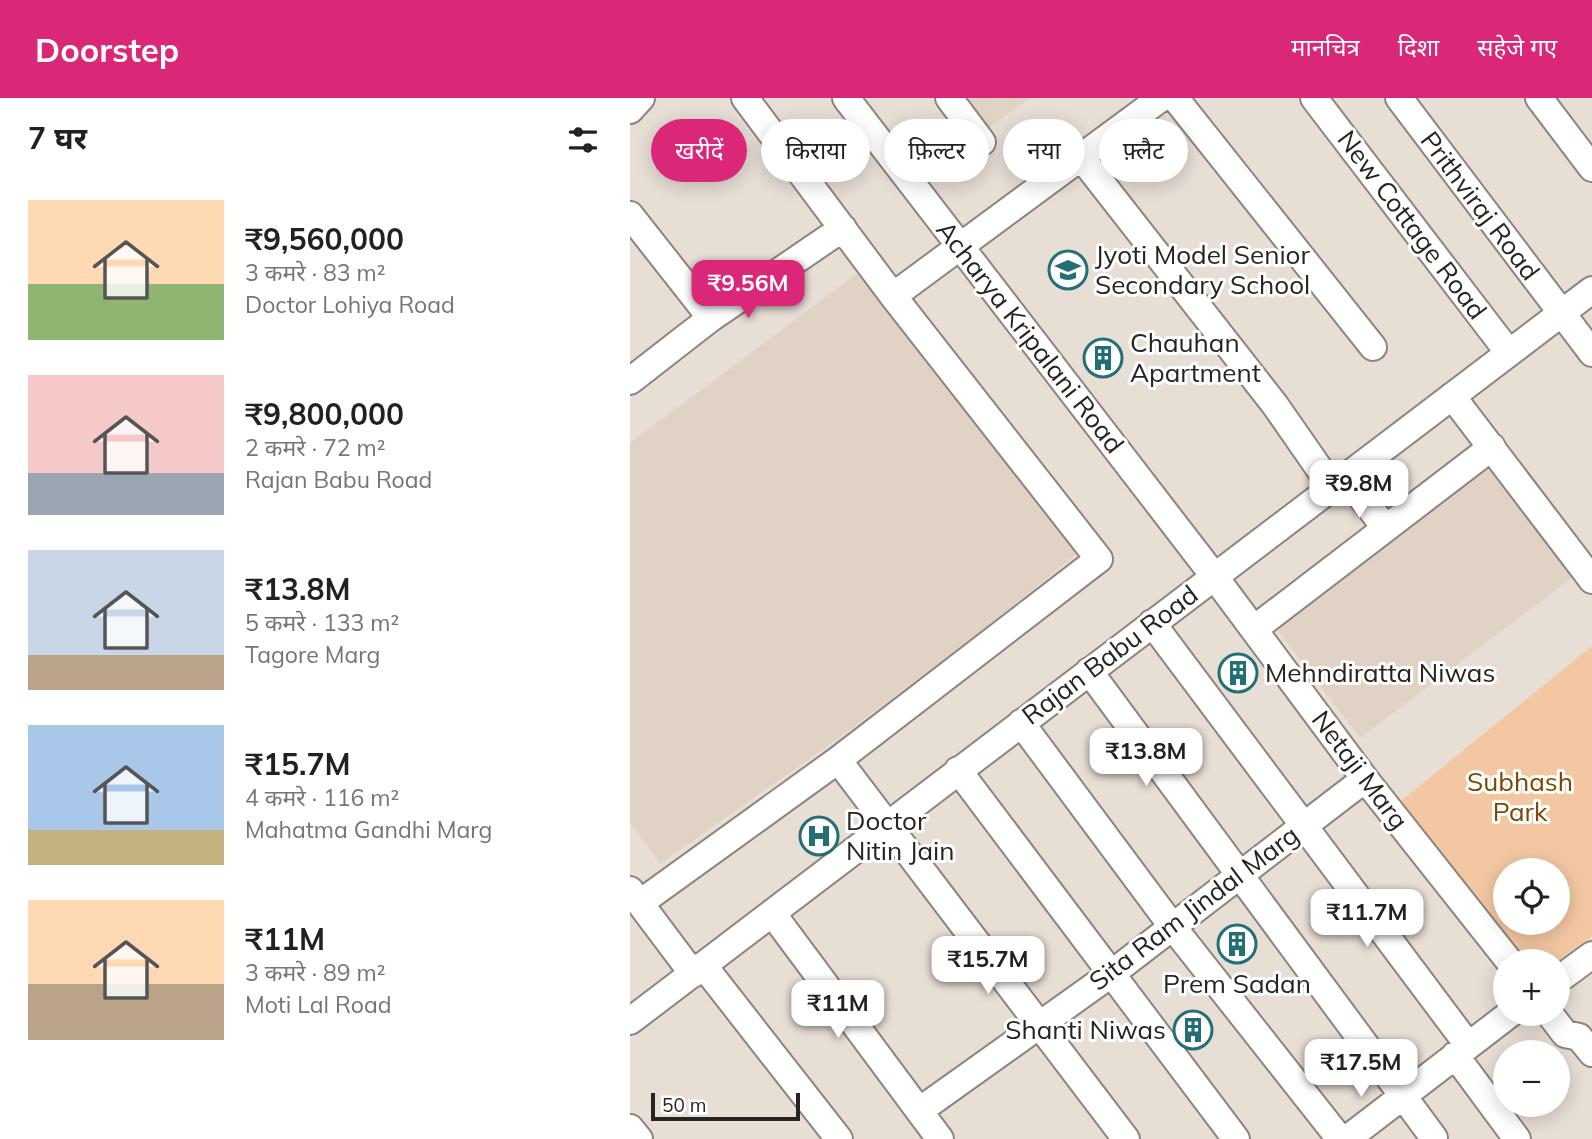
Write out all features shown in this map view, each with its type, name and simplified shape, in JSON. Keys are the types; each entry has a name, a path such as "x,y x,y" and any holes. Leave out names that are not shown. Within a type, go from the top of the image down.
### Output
{"street":[{"path":"630,110 641,98"},
{"path":"745,98 893,296 1099,559 838,760 635,897 839,1139"},
{"name":"Acharya Kripalani Road","path":"846,98 1214,576"},
{"path":"949,98 965,119"},
{"path":"1085,154 1161,98"},
{"path":"1175,98 1373,347"},
{"name":"New Cottage Road","path":"1314,98 1509,353"},
{"name":"Prithviraj Road","path":"1399,98 1592,353"},
{"path":"1539,98 1592,168"},
{"path":"1085,162 1275,405 1339,482 1380,521"},
{"path":"893,296 1046,182"},
{"path":"630,215 711,318"},
{"path":"630,381 711,318 843,228"},
{"name":"Rajan Babu Road","path":"634,1009 698,970 1592,290"},
{"path":"1452,396 1592,580"},
{"path":"1254,629 1492,447"},
{"name":"Netaji Marg","path":"1214,576 1365,779 1500,949"},
{"path":"1152,623 1304,825 1462,1050 1517,1139"},
{"path":"1089,671 1434,1138"},
{"path":"1021,723 1172,926 1340,1139"},
{"path":"838,760 1126,1139"},
{"path":"958,770 1236,1139"},
{"name":"Sita Ram Jindal Marg","path":"919,1111 1038,1023 1111,974 1365,779"},
{"path":"772,913 940,1139"},
{"path":"1570,971 1592,955"},
{"path":"1347,1139 1494,1026"},
{"path":"1558,1026 1564,1034 1586,1045"},
{"path":"630,1128 639,1139"}],"shaded area":[{"path":"966,98 1029,98 989,128 989,119 982,119"},
{"path":"859,272 1080,551 988,626 836,740 660,864 630,822 630,443"},
{"path":"1489,459 1577,574 1360,738 1272,623"}],"green space":[{"name":"Subhash Park","path":"1592,646 1592,936 1570,952 1570,949 1514,949 1503,935 1570,935 1570,858 1493,858 1493,922 1401,801"}],"place":[{"name":"Jyoti Model Senior Secondary School","path":"1068,270"},
{"name":"Chauhan Apartment","path":"1103,358"},
{"name":"Mehndiratta Niwas","path":"1238,673"},
{"name":"Doctor Nitin Jain","path":"819,836"},
{"name":"Prem Sadan","path":"1237,944"},
{"name":"Shanti Niwas","path":"1193,1030"}]}
